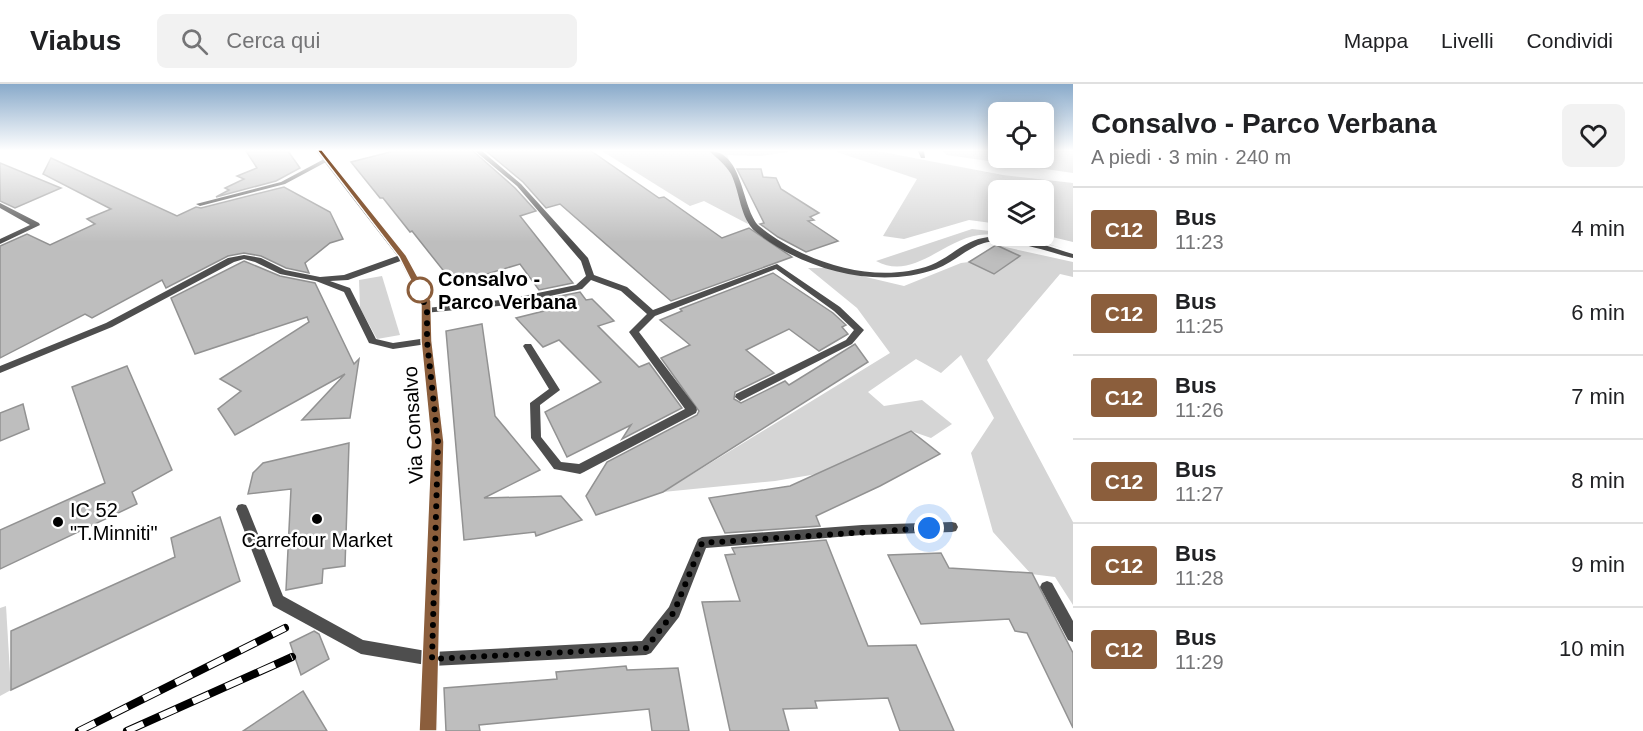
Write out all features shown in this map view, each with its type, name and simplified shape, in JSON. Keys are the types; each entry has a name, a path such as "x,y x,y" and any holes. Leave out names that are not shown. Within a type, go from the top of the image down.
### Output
{"street":[{"name":"Via Consalvo","path":"343,181 403,257 426,301 427,341 438,442 428,731"}],"lane":[{"path":"269,181 274,183"},
{"path":"200,204 287,181"},
{"path":"513,181 585,260 590,277"},
{"path":"737,181 753,225 799,256 865,273 904,274 932,268 962,253 981,240 1007,240 1073,256"},
{"path":"0,205 36,225 0,242"},
{"path":"0,370 109,325 231,260 244,257 283,272 318,279 347,290 372,341 393,346 427,341"},
{"path":"318,279 345,278 403,257"},
{"path":"528,346 555,390 535,403 536,438 558,466 580,469 692,410 634,332 652,314 777,266 837,309 859,330 849,342 740,397"},
{"path":"427,311 509,302 579,287 590,277"},
{"path":"590,277 624,289 652,314"},
{"path":"242,509 278,601 361,647 432,659 646,648 674,612 702,543 862,530 952,527"},
{"path":"1047,587 1073,635"}],"shaded area":[{"path":"650,181 738,181 748,224 704,201 690,206"},
{"path":"916,181 988,181 988,223 969,220 904,239 883,236"},
{"path":"1054,181 1073,183 1073,242 1054,237"},
{"path":"972,229 988,231 988,234 966,238 915,263 890,266 876,261"},
{"path":"998,246 1073,262 1073,277 1060,274 987,360 1073,522 1073,605 1055,577 1031,574 993,532 971,453 994,418 961,355 941,373 916,359 868,392 884,406 922,400 952,424 931,438 911,431 817,474 775,481 663,492 890,353 857,308 808,268 828,268 904,286 961,263 969,262 994,274 1019,256"},
{"path":"382,276 400,335 377,339 360,308 359,280"},
{"path":"6,606 11,690 0,696 0,608"}],"building":[{"path":"0,181 44,181 61,188 15,208 0,201"},
{"path":"57,181 101,181 177,216 196,207 201,208 284,187 330,212 343,239 330,243 305,263 309,273 286,268 261,256 244,253 228,256 166,288 162,280 92,318 85,314 0,358 0,246 27,234 50,245 95,224 87,219 111,209"},
{"path":"239,181 275,181 216,197 229,190 225,188"},
{"path":"366,181 507,181 536,211 520,216 573,283 539,290 520,264 454,284 412,231 410,232 383,198 380,198"},
{"path":"635,181 659,198 664,197 722,238 749,228 792,257 671,301 560,204 546,208 523,182"},
{"path":"743,181 777,181 781,189 819,213 810,217 814,220 808,221 838,241 806,252 760,224 764,223"},
{"path":"994,246 1020,256 994,274 969,262"},
{"path":"244,261 280,276 315,283 354,364 359,359 350,418 302,420 345,374 235,435 218,409 241,391 220,379 309,322 307,317 195,354 171,298"},
{"path":"773,273 833,313 846,325 842,327 848,334 819,351 789,329 746,350 774,373 735,392 734,399 741,403 785,381 789,385 855,344 868,362 663,492 596,515 586,496 607,462 697,415 699,411 661,358 690,345 660,320 682,311 680,309"},
{"path":"580,292 586,300 592,299 614,321 598,326 639,367 649,363 682,408 622,439 631,425 567,457 545,412 601,382 559,340 543,347 516,318 552,309 545,299"},
{"path":"482,324 495,416 540,470 484,498 561,496 582,520 536,536 535,532 464,540 446,331"},
{"path":"127,366 172,470 132,492 137,504 0,569 0,530 105,483 72,387"},
{"path":"23,404 29,429 0,441 0,413"},
{"path":"911,431 940,454 816,516 820,526 725,533 709,498 790,486"},
{"path":"349,443 345,566 323,569 322,583 286,590 291,489 248,494 253,473 263,463"},
{"path":"220,517 240,581 11,690 11,631 175,557 171,538"},
{"path":"826,540 868,646 916,645 954,731 900,731 888,698 815,701 817,708 783,709 789,731 730,731 702,602 740,601 725,555 735,554 732,548"},
{"path":"941,553 949,568 1032,573 1073,653 1073,728 1027,633 1015,631 1009,619 921,624 888,555"},
{"path":"314,631 319,634 329,659 301,675 290,643"},
{"path":"626,666 627,670 678,668 689,731 652,731 649,709 479,725 480,731 446,731 444,688 557,679 556,672"},
{"path":"303,691 327,731 243,731"}],"railway":[{"path":"79,731 285,628"},
{"path":"127,731 292,657"}],"bus line":[{"name":"C12","path":"343,181 403,257 426,301 427,341 438,442 428,731"}],"place":[{"name":"Consalvo - Parco Verbana","path":"420,290"},
{"name":"Carrefour Market","path":"317,519"},
{"name":"IC 52 \"T.Minniti\"","path":"58,522"}],"route":[{"path":"420,290 418,286 426,301 427,341 438,442 432,659 646,648 674,612 702,543 862,530 929,528"}]}
